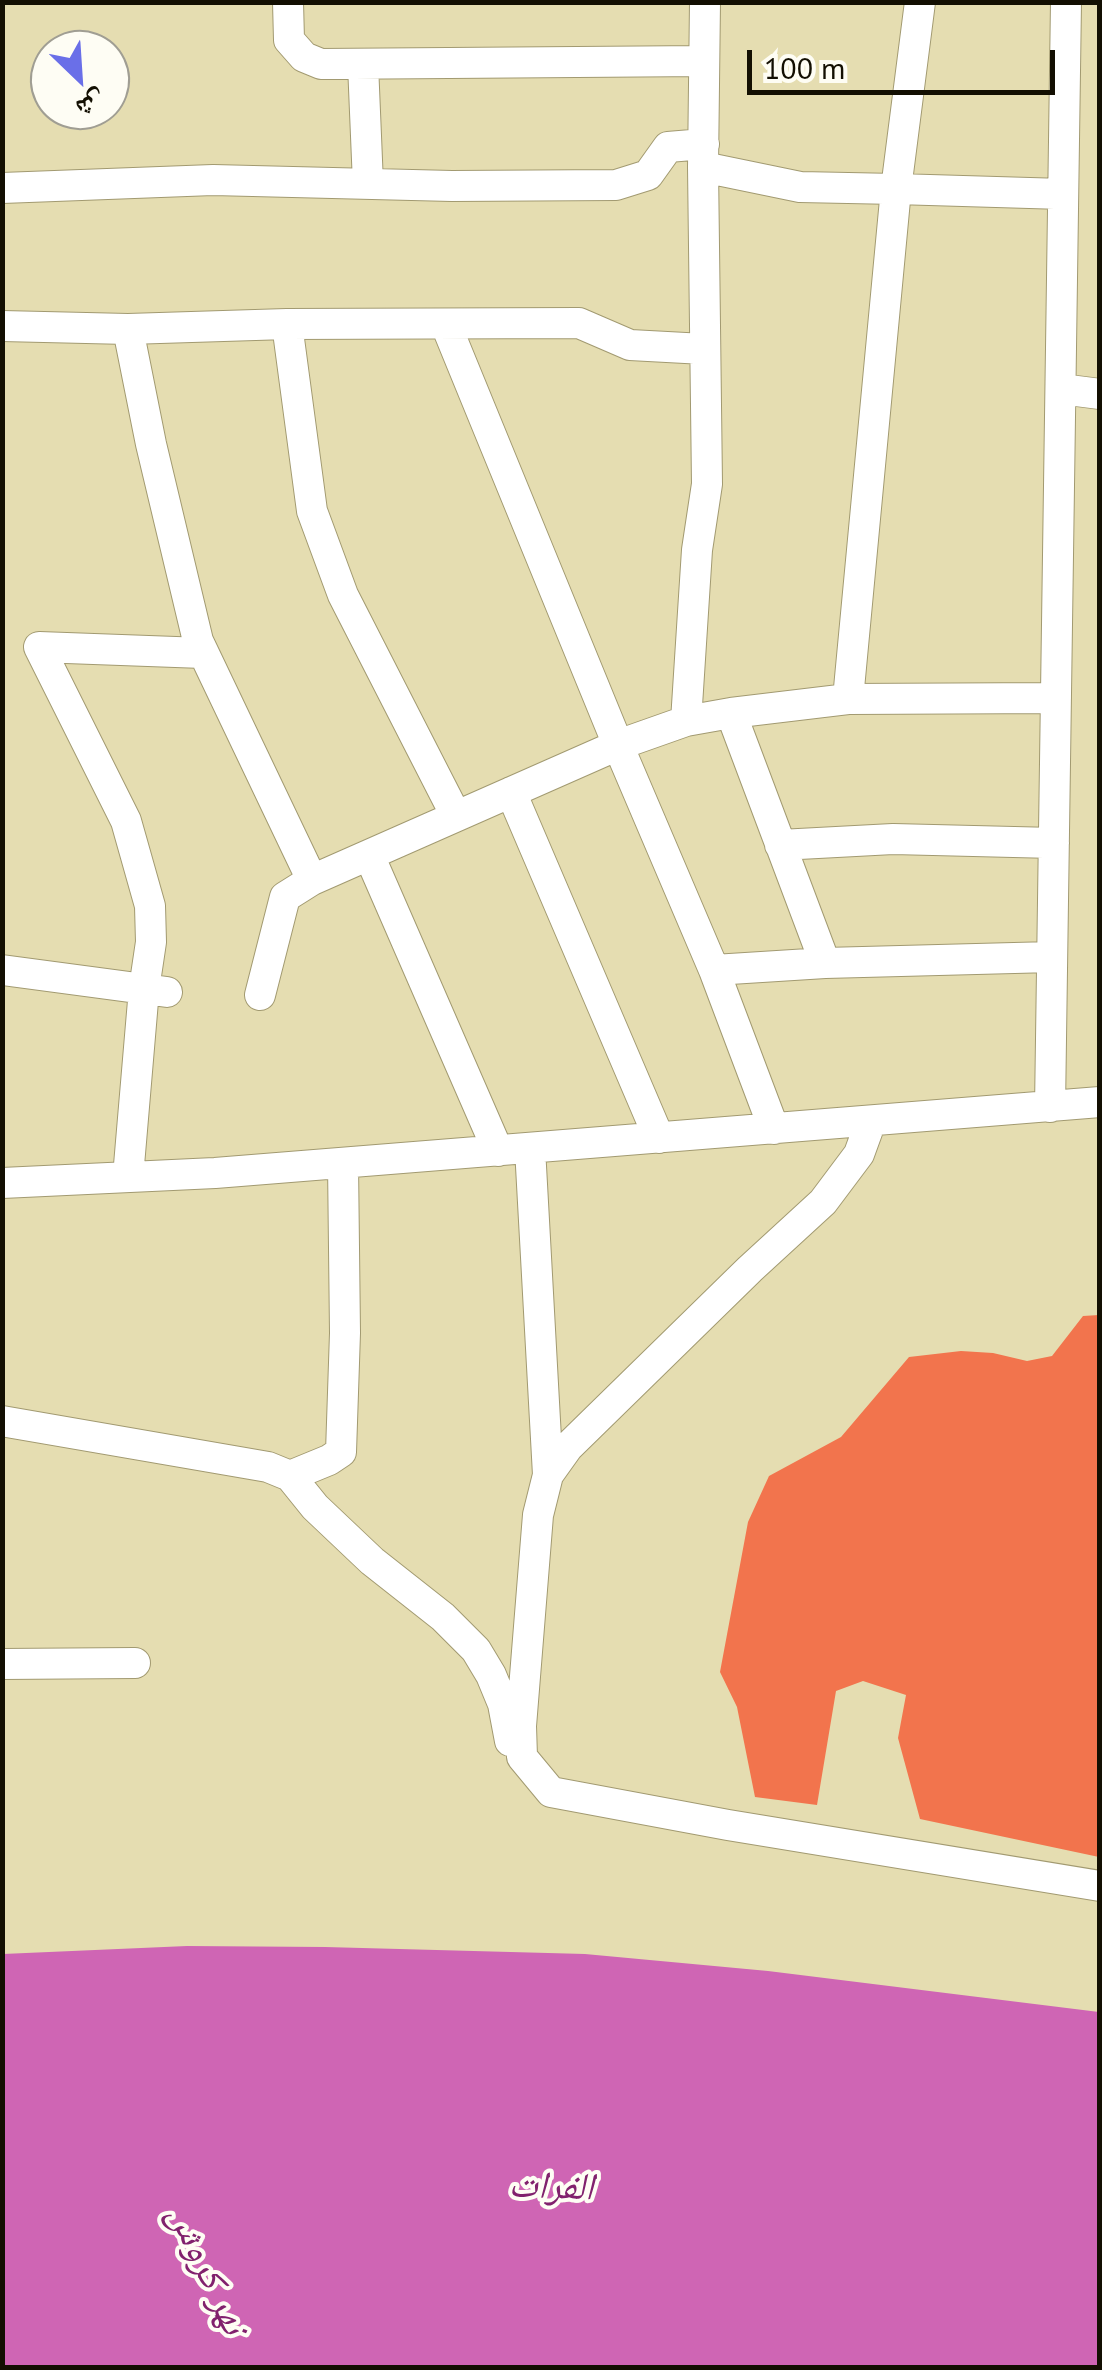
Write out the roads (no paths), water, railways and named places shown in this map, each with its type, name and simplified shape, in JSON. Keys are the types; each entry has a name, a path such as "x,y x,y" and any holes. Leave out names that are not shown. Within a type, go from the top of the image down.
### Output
{"street":[{"path":"288,2 289,40 304,57 321,64 704,61"},
{"path":"686,721 697,550 707,484 704,2"},
{"path":"848,699 896,189 920,2"},
{"path":"1050,1107 1066,2"},
{"path":"363,64 368,184"},
{"path":"2,188 213,180 452,186 616,185 648,175 668,147 800,188 1063,194"},
{"path":"2,326 128,329 578,323 630,345 704,349"},
{"path":"287,324 312,511 343,594 456,816"},
{"path":"446,324 714,970 774,1129"},
{"path":"128,329 198,641 312,880"},
{"path":"1062,389 1100,394"},
{"path":"128,1177 155,991 150,906 126,821 39,647 203,652"},
{"path":"260,995 285,897 312,880 618,745 686,721 848,699 1056,698"},
{"path":"731,713 825,963"},
{"path":"511,792 659,1138"},
{"path":"780,845 893,839 1054,843"},
{"path":"369,855 498,1151"},
{"path":"714,970 1052,957"},
{"path":"2,970 155,991"},
{"path":"2,1183 343,1163 1100,1102"},
{"path":"548,1475 568,1447 823,1202 859,1154 871,1121"},
{"path":"522,1757 521,1726 538,1515 548,1475 530,1148"},
{"path":"290,1476 341,1452 345,1334 343,1163"},
{"path":"2,1421 268,1467 290,1476 315,1507 372,1561 444,1617 476,1650 503,1704 508,1738 551,1792 1100,1886"},
{"path":"2,1664 135,1663"}],"water":[{"path":"187,1946 585,1954 768,1971 1099,2012 1099,2367 3,2367 3,1954"}],"water label":[{"name":"الفرات","path":"551,2187"},
{"name":"نهر كروش","path":"207,2270"}]}
